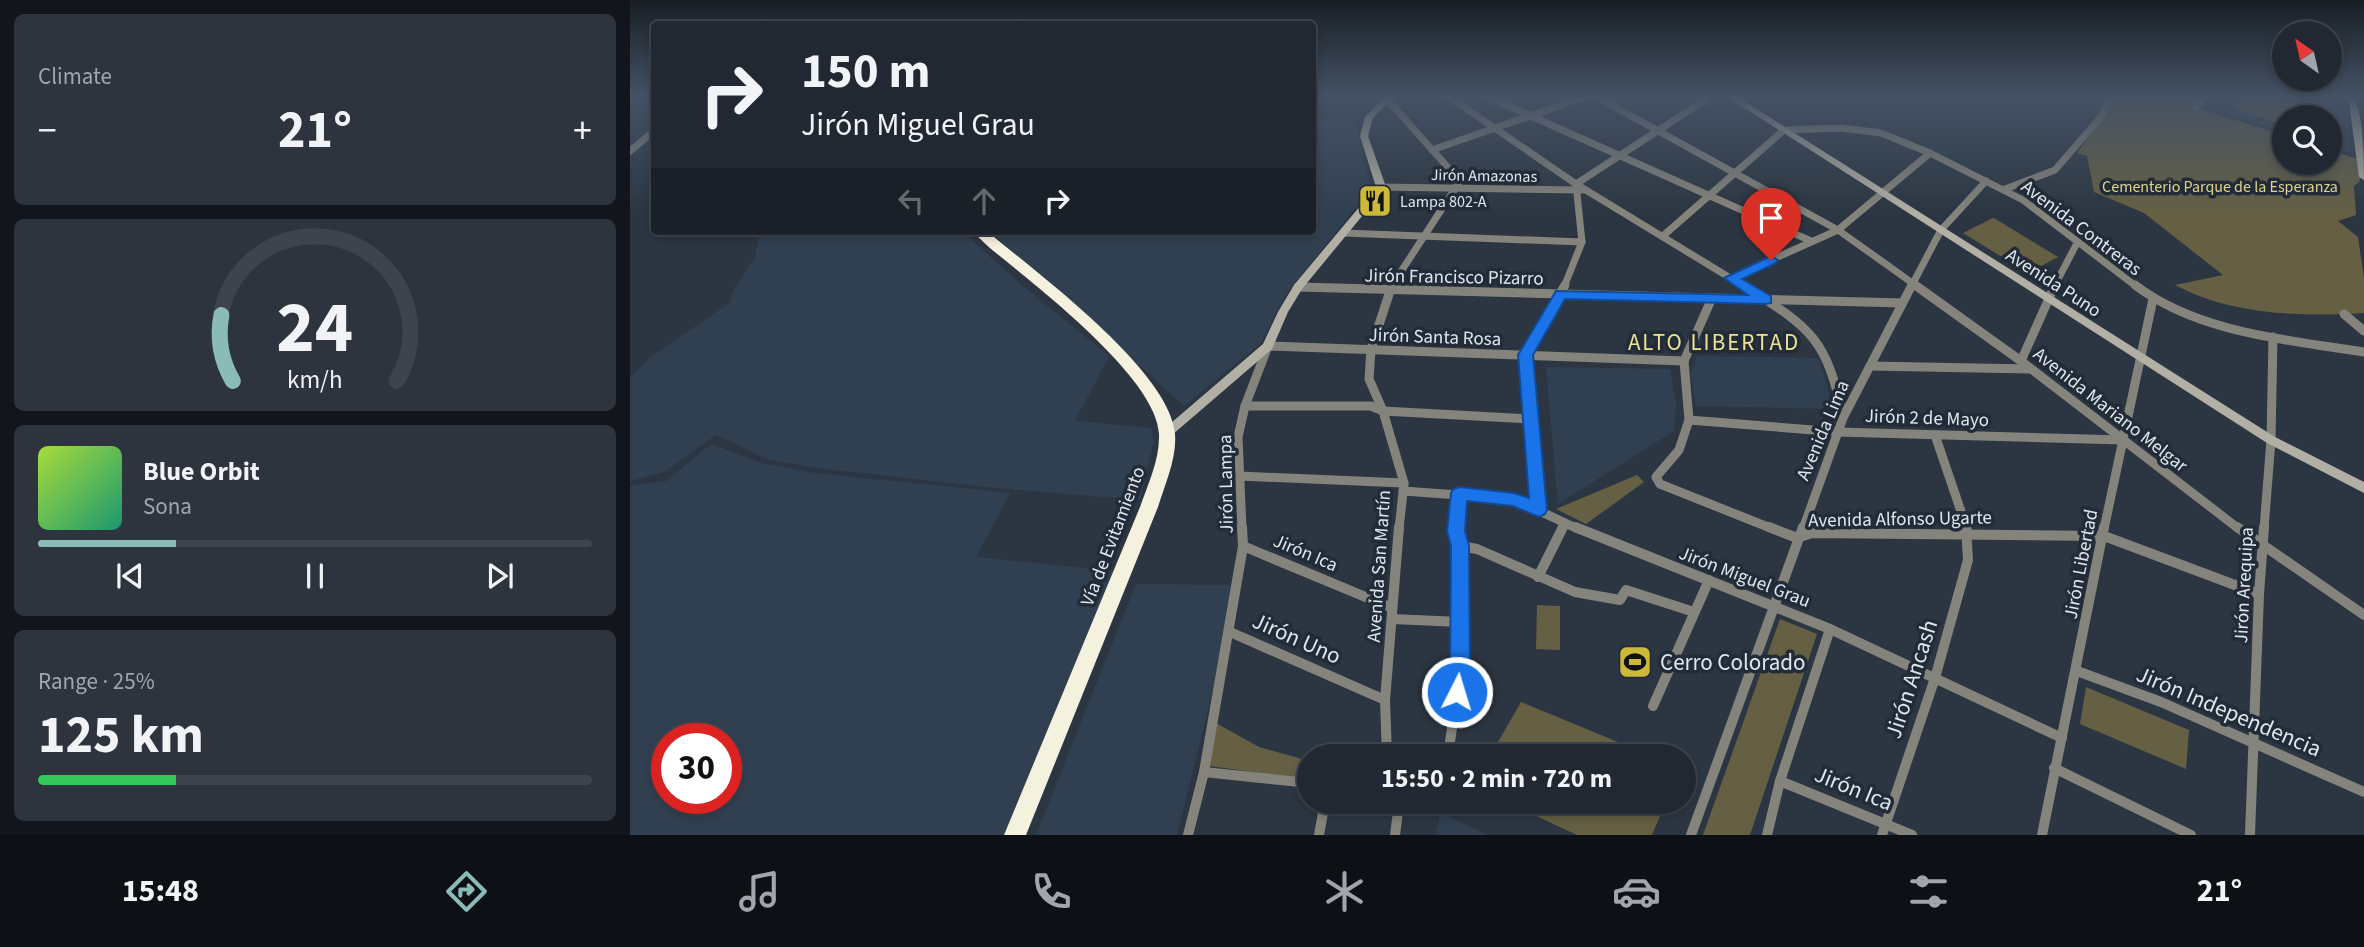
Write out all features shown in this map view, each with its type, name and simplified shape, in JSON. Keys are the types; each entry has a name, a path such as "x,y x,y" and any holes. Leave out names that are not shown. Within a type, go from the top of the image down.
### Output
{"highway":[{"path":"984,235 1122,357 1159,404 1168,432"},
{"name":"Vía de Evitamiento","path":"1015,835 1149,508 1168,432"}],"main road":[{"path":"2357,135 2364,177"}],"street":[{"path":"630,151 649,135"},
{"path":"1364,135 1381,187"},
{"path":"1420,135 1460,181 1455,188"},
{"path":"1432,150 1474,135"},
{"path":"1504,135 1576,187 1586,190 1664,236 1766,300 1811,333 1835,380 1843,417"},
{"path":"1570,135 1811,241"},
{"path":"1576,187 1652,135"},
{"name":"Avenida Mariano Melgar","path":"1665,135 1838,230 2021,361 2262,546 2364,615"},
{"path":"1664,236 1778,135"},
{"name":"Avenida Puno","path":"1792,135 2271,440 2364,488"},
{"name":"Avenida Contreras","path":"1885,135 1930,153 2023,200 2153,299 2205,320 2273,337 2364,352"},
{"path":"2005,189 2055,170 2085,135"},
{"path":"1731,278 1838,230 1930,153"},
{"name":"Avenida Lima","path":"1691,835 1843,417 1941,230 1986,181"},
{"name":"Jirón Amazonas","path":"1381,187 1576,187"},
{"name":"Jirón Lampa","path":"1188,835 1204,772 1243,546 1238,437 1245,406 1283,312 1298,287 1381,187"},
{"path":"1539,510 1525,355 1561,294 1582,242 1576,187"},
{"name":"Avenida San Martín","path":"1387,744 1385,700 1393,577 1404,487 1383,411 1369,379 1371,349 1389,290 1455,188"},
{"path":"1343,233 1582,242"},
{"path":"2021,361 2048,298 2077,243"},
{"name":"Jirón Francisco Pizarro","path":"1298,287 1902,303"},
{"name":"Avenida Alfonso Ugarte","path":"1712,298 1684,361 1689,420 1679,450 1657,477 1660,484 1797,538 1812,533 2104,536 2259,594"},
{"name":"Jirón Libertad","path":"2042,835 2138,356 2153,299"},
{"path":"2344,314 2364,331"},
{"name":"Jirón Arequipa","path":"2250,835 2259,594 2271,440 2273,337"},
{"path":"1168,432 1268,346"},
{"name":"Jirón Santa Rosa","path":"1268,346 1684,361"},
{"path":"1870,366 2030,369"},
{"path":"1245,406 1371,406 1383,411 1531,419"},
{"name":"Jirón 2 de Mayo","path":"1689,420 1838,432 2123,440"},
{"path":"1935,435 1968,533"},
{"name":"Jirón Miguel Grau","path":"1239,476 1404,487 1514,499 1564,524 1830,629 2062,738"},
{"path":"1450,744 1460,671 1460,546 1456,531 1460,493"},
{"path":"1538,577 1564,524"},
{"name":"Jirón Ancash","path":"1884,829 1935,678 1969,561 1968,533"},
{"name":"Jirón Ica","path":"1243,546 1392,613"},
{"path":"1460,546 1477,549 1575,592 1620,600 1626,590 1694,612"},
{"path":"1653,706 1709,580"},
{"path":"1392,613 1460,622"},
{"path":"1767,835 1780,781 1830,629"},
{"name":"Jirón Uno","path":"1230,632 1385,700"},
{"name":"Jirón Independencia","path":"2077,671 2161,702 2364,792"},
{"path":"2054,768 2191,835"},
{"path":"1204,772 1297,782"},
{"name":"Jirón Ica","path":"1780,781 1884,829 1912,835"},
{"path":"1319,835 1323,814"},
{"path":"1395,835 1396,814"}],"shaded area":[{"path":"1316,135 1359,135 1371,189 1286,294 1261,343 1184,406 994,235 1316,235"},
{"path":"2342,135 2349,135 2351,153 2342,150"},
{"path":"759,235 966,235 1025,288 1109,356 1075,421 1151,428 1154,441 1140,500 1007,489 817,468 770,460 716,435 664,472 630,481 630,378 649,358 731,302 732,292 755,258"},
{"path":"1697,356 1819,358 1833,409 1696,406 1691,373"},
{"path":"1546,367 1670,369 1676,404 1674,431 1558,504"},
{"path":"711,444 762,463 814,473 1010,493 976,557 1114,571 1007,835 630,835 630,486 667,481"},
{"path":"1136,584 1239,585 1177,835 1036,835"},
{"path":"1440,814 1442,814 1488,835 1436,835"}],"green space":[{"name":"Cementerio Parque de la Esperanza","path":"2090,135 2272,135 2272,175 2342,175 2342,154 2358,159 2360,181 2354,186 2356,215 2338,221 2358,237 2364,278 2364,313 2316,315 2267,312 2219,303 2175,285 2223,275 2144,213 2094,192 2087,156 2077,153"},
{"path":"1993,218 2058,257 2028,273 1963,233"},
{"path":"1637,475 1644,482 1586,524 1556,509"},
{"path":"1537,605 1560,606 1560,650 1536,649"},
{"path":"1780,619 1817,634 1750,835 1703,835"},
{"path":"2086,687 2189,730 2186,769 2080,724"},
{"path":"1521,702 1623,744 1497,744"},
{"path":"1216,723 1259,747 1297,758 1297,778 1210,766"},
{"path":"1532,814 1661,814 1652,835 1577,835"}],"place":[{"name":"Lampa 802-A","path":"1375,201"},
{"name":"Cerro Colorado","path":"1635,662"}],"district":[{"name":"ALTO LIBERTAD","path":"1714,342"}],"route":[{"path":"1457,692 1460,671 1460,546 1456,531 1460,493 1514,499 1539,510 1525,355 1561,294 1766,300 1731,278 1771,260"}]}
